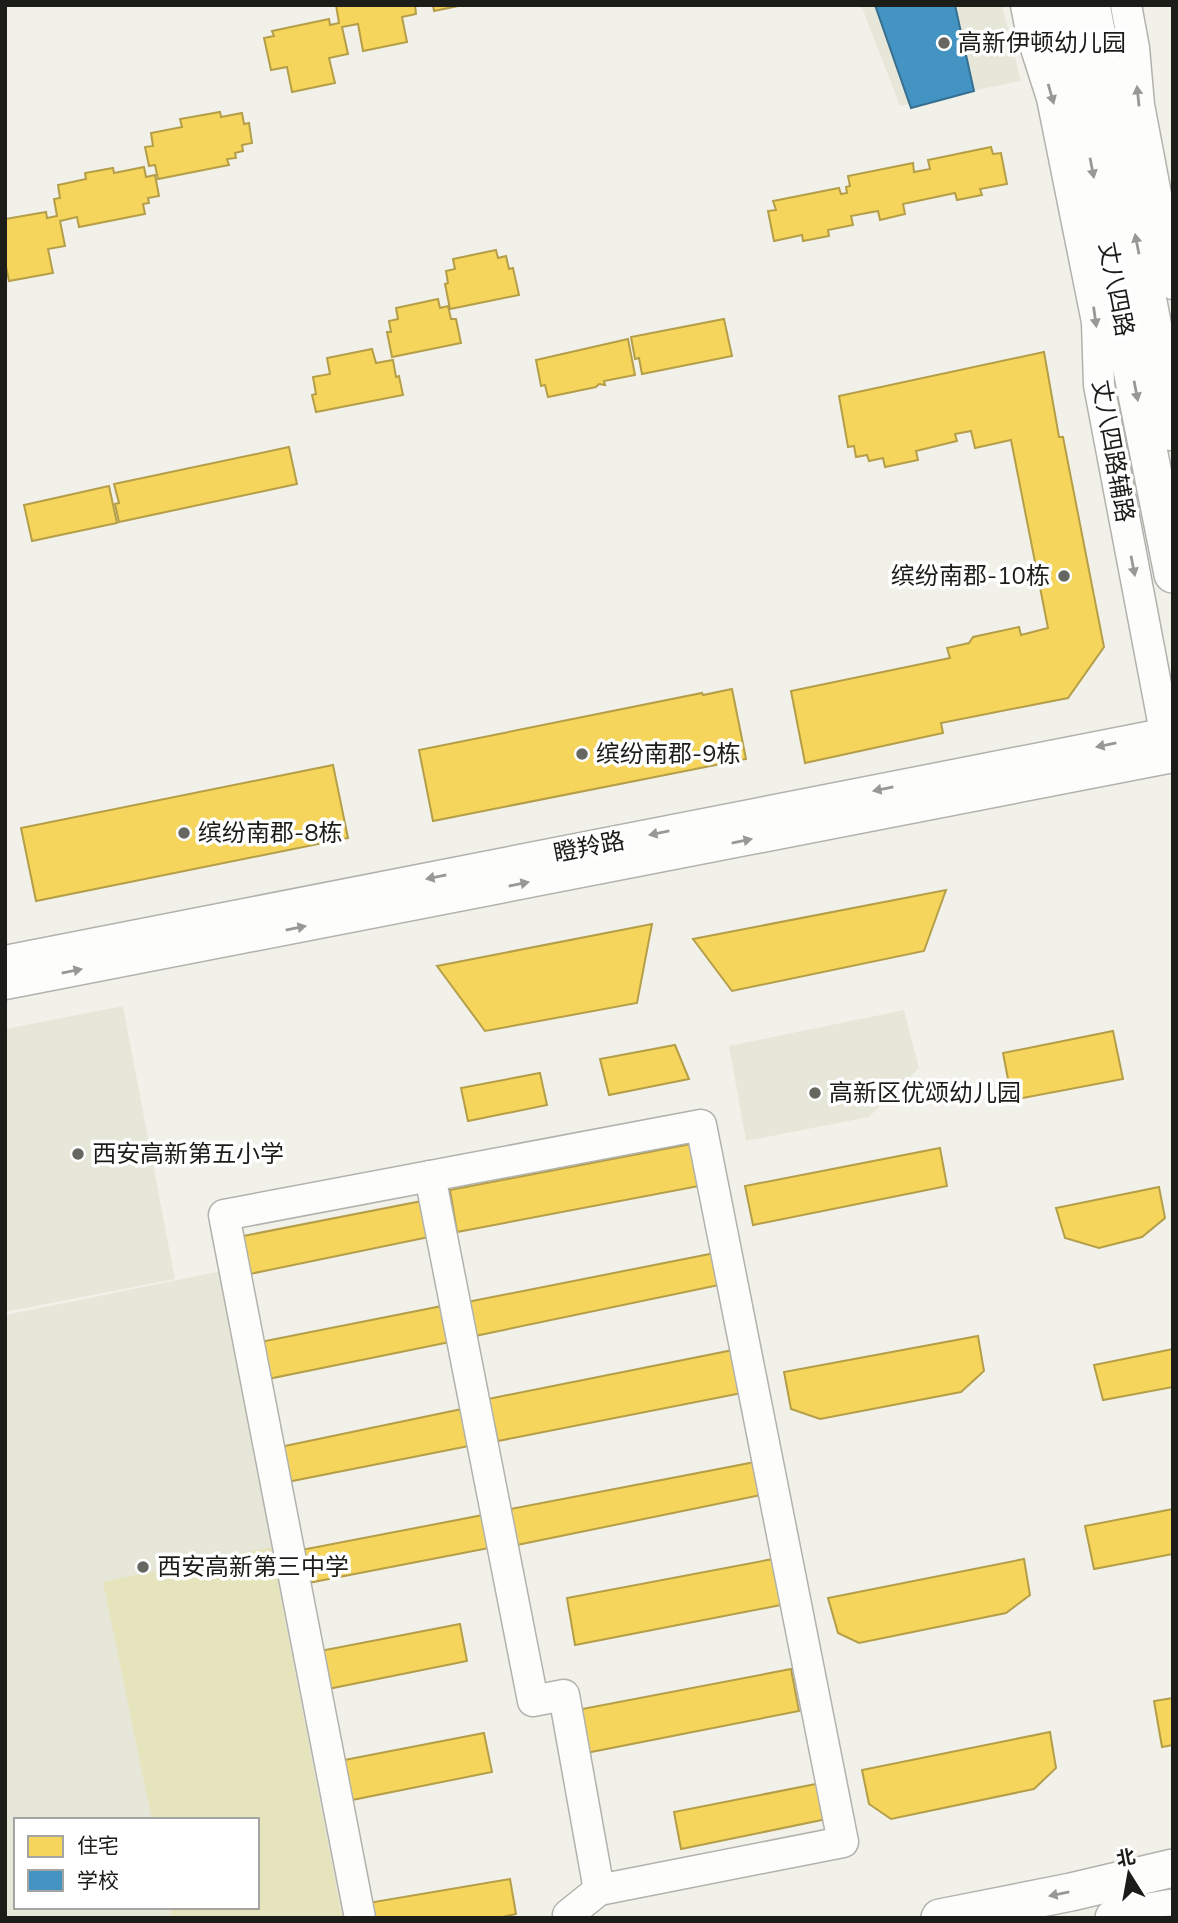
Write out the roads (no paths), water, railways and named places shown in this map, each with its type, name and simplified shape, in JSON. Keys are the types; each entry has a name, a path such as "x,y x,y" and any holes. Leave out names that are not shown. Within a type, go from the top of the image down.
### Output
{"main road":[{"name":"丈八四路","path":"1059,5 1173,574"},
{"name":"丈八四路","path":"1091,5 1173,432"},
{"path":"940,1918 1173,1868"},
{"path":"1114,1918 1173,1908"}],"street":[{"name":"丈八四路辅路","path":"1026,5 1032,36 1052,98 1097,322 1099,385 1170,751"},
{"path":"1126,5 1134,48 1139,105 1173,284"},
{"name":"瞪羚路","path":"5,961 1170,751"},
{"name":"瞪羚路","path":"5,984 1170,751"},
{"path":"360,1918 223,1214 701,1125 843,1842 599,1890 564,1917"},
{"path":"430,1176 533,1701 564,1695 599,1890"}],"tram line":[{"path":"1155,1918 1173,1916"}],"place":[{"name":"高新伊顿幼儿园","path":"944,43"},
{"name":"缤纷南郡-10栋","path":"1064,576"},
{"name":"缤纷南郡-9栋","path":"582,754"},
{"name":"缤纷南郡-8栋","path":"184,833"},
{"name":"高新区优颂幼儿园","path":"815,1093"},
{"name":"西安高新第五小学","path":"78,1154"},
{"name":"西安高新第三中学","path":"143,1567"}]}
